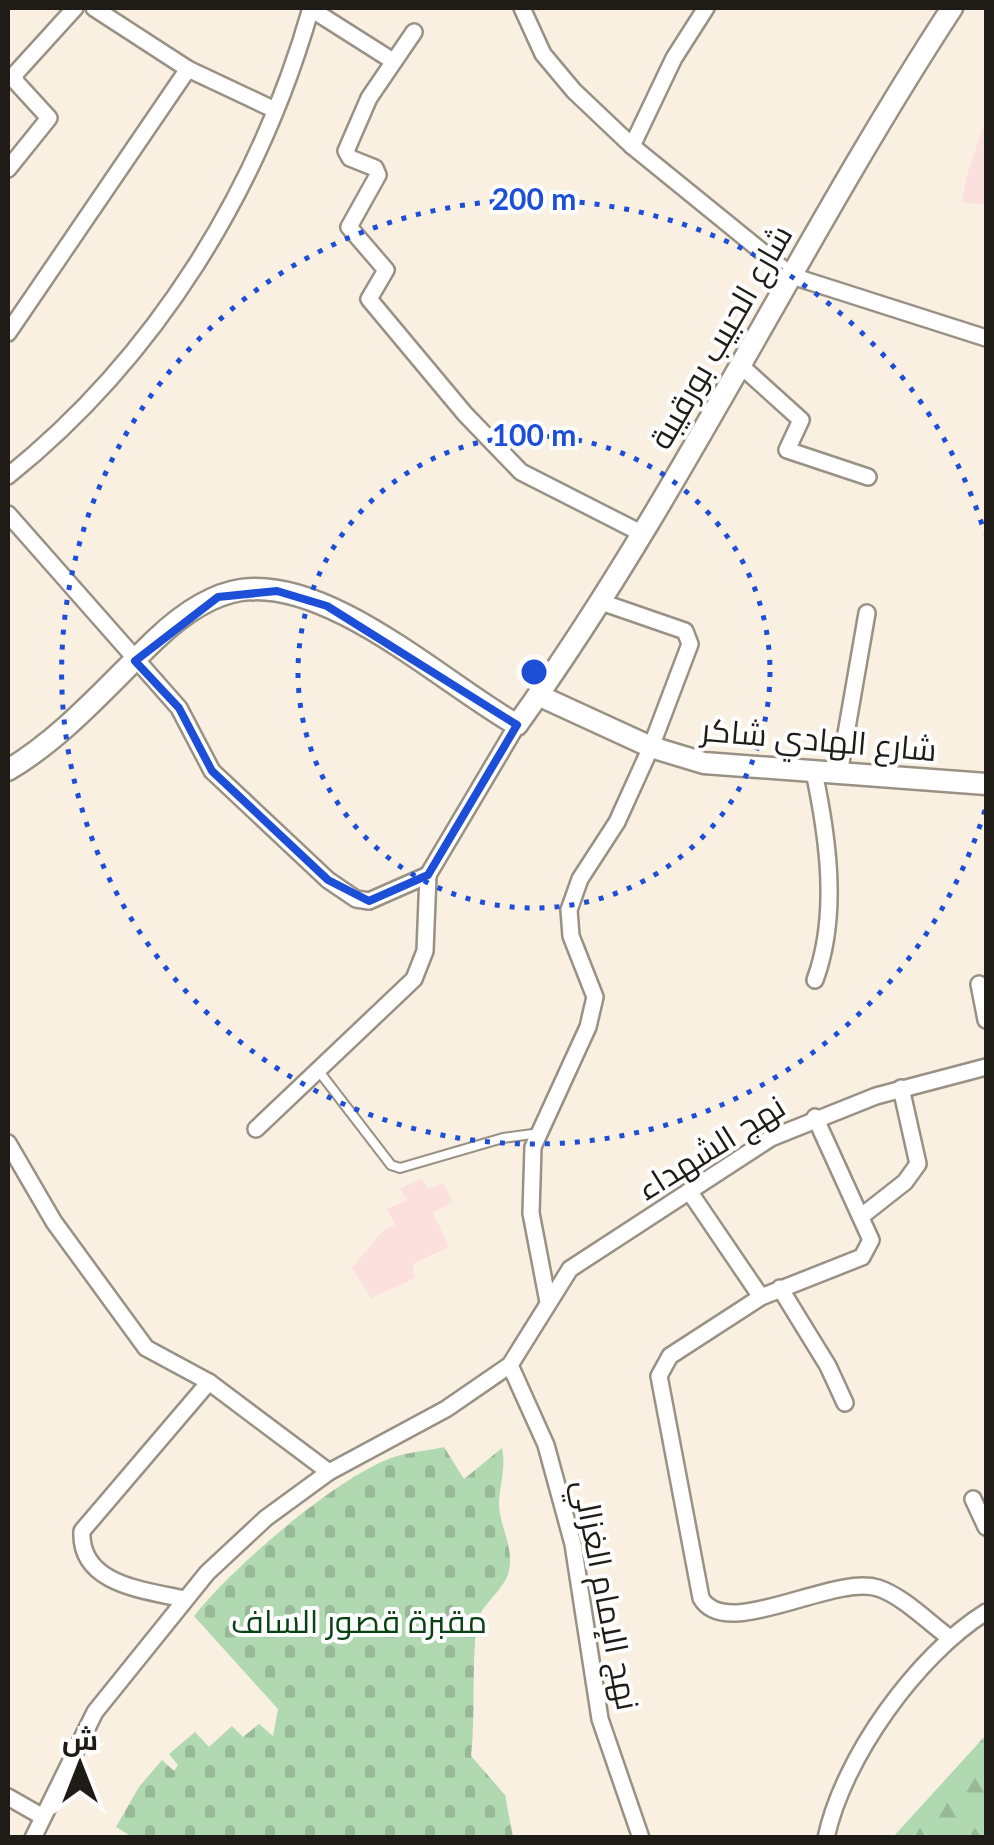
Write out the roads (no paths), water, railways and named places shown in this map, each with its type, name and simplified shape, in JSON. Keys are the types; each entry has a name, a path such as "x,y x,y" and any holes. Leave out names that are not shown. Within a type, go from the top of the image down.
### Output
{"street":[{"path":"8,169 49,118 16,82 15,74 75,8"},
{"path":"94,8 188,69 275,110"},
{"path":"8,476 58,434 156,325 216,235 275,110 311,8 392,62"},
{"path":"522,8 543,54 632,146 792,276 986,338"},
{"path":"632,146 674,58 706,8"},
{"name":"شارع الحبيب بورقيبة","path":"517,726 600,602 952,8"},
{"path":"414,32 369,98 346,151 378,172 349,227 386,270 368,293 370,303 521,472 642,532"},
{"path":"8,333 188,69"},
{"path":"739,364 802,420 787,450 868,478"},
{"path":"8,514 179,708 212,771 342,891 369,901 428,875"},
{"path":"8,770 72,719 178,621 218,597 242,590 277,591 338,612 517,726 428,875 425,950 414,979 256,1128"},
{"path":"548,1302 531,1213 531,1164 540,1133 588,1027 596,998 571,936 569,910 580,879 616,822 651,747 690,640 685,632 600,602"},
{"path":"839,774 867,613"},
{"name":"شارع الهادي شاكر","path":"540,696 651,747 704,762 986,784"},
{"path":"814,772 827,833 829,869 821,964 815,980"},
{"path":"978,984 986,1020"},
{"name":"نهج الشهداء","path":"510,1365 570,1269 748,1151 815,1117 901,1088 986,1067"},
{"path":"863,1215 905,1182 918,1164 901,1088"},
{"path":"815,1117 863,1215 871,1240 862,1257 762,1297 670,1356 659,1376 700,1598 706,1608 726,1616 831,1590 876,1587 950,1638"},
{"path":"8,1143 54,1222 146,1348 209,1382 329,1472"},
{"path":"689,1190 762,1297"},
{"path":"780,1288 828,1366 845,1403"},
{"path":"33,1838 96,1712 184,1599 266,1518 329,1472 446,1410 510,1365"},
{"name":"نهج الإمام الغزالي","path":"510,1365 546,1444 573,1544 600,1720 641,1838"},
{"path":"184,1599 134,1588 104,1575 85,1556 82,1532 209,1382"},
{"path":"973,1500 986,1527"},
{"path":"826,1838 847,1773 914,1680 950,1638 986,1612"},
{"path":"8,1797 43,1816"}],"lane":[{"path":"318,1070 391,1165 410,1168 503,1138 540,1133"}],"park label":[{"name":"مقبرة قصور الساف","path":"359,1622"}]}
